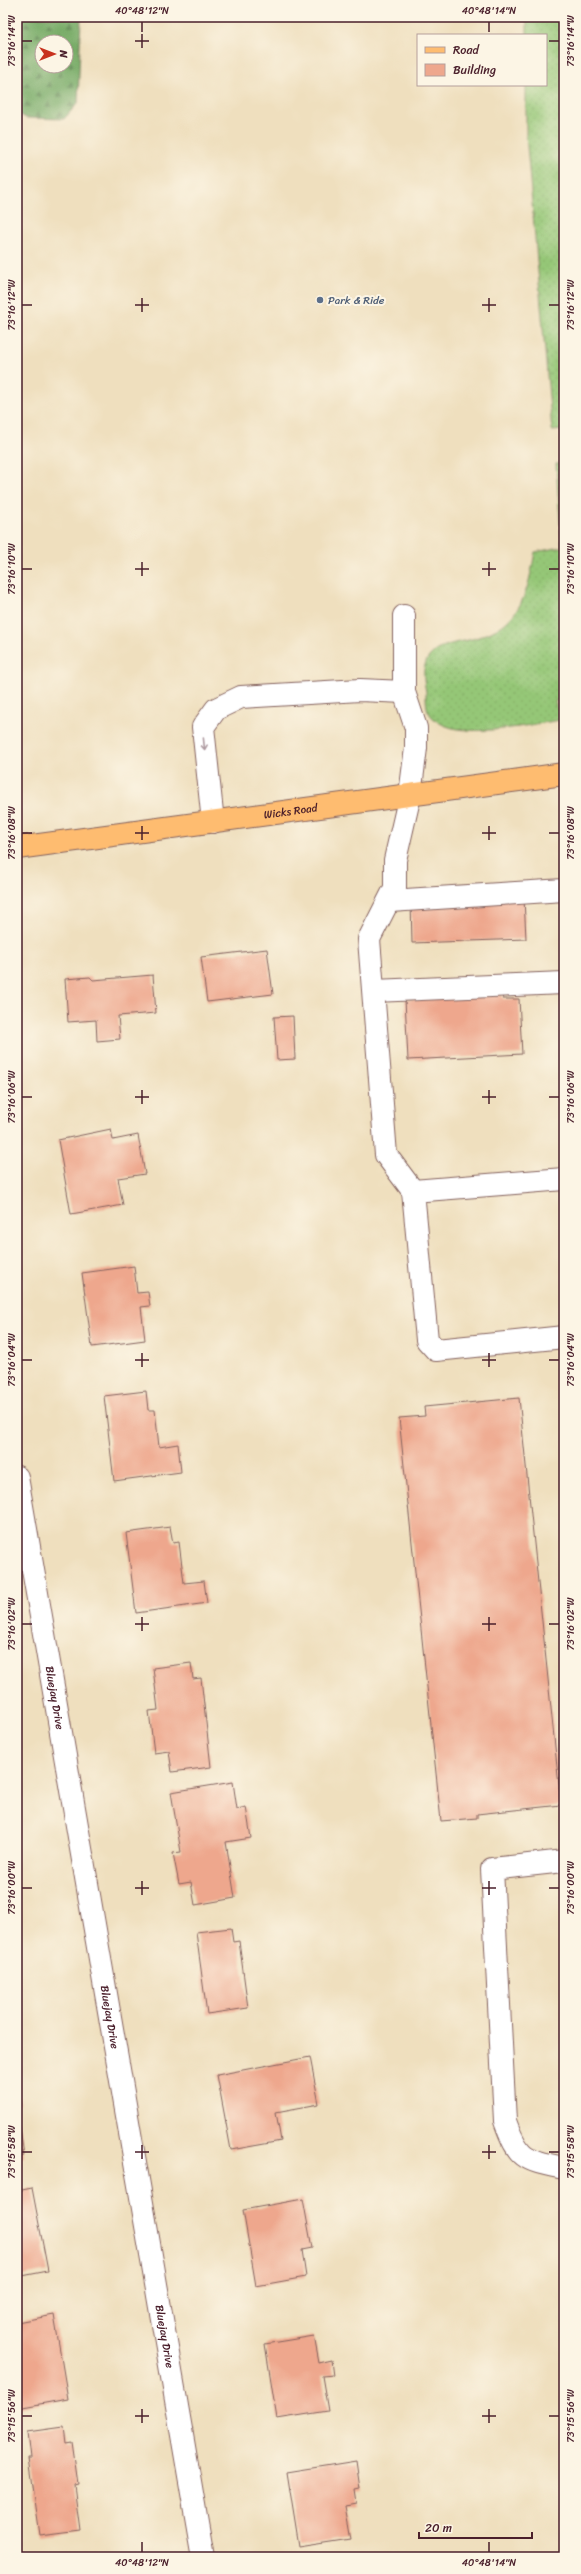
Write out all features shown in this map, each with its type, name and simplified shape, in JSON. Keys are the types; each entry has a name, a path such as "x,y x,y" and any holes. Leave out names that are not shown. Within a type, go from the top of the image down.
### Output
{"main road":[{"name":"Wicks Road","path":"17,848 564,774"}],"street":[{"path":"404,616 404,692 416,728 416,748 410,795 395,860 395,888 390,901 369,939 386,1155 413,1191 428,1340 436,1350 564,1337"},
{"path":"212,822 202,727 216,709 241,698 360,690 404,692"},
{"path":"390,901 564,890"},
{"path":"374,991 564,983"},
{"path":"413,1191 564,1179"},
{"name":"Bluejay Drive","path":"17,1477 203,2557"},
{"path":"564,1861 492,1869 505,2120 514,2147 531,2161 564,2168"}],"green space":[{"path":"17,17 81,17 78,103 64,119 26,118 17,113"},
{"path":"527,17 564,17 564,430 552,431 526,135 526,86 547,86 547,34 527,34"},
{"path":"564,463 564,699 555,701 561,720 489,730 452,728 437,722 428,711 426,702 424,670 426,661 440,648 482,636 497,629 508,621 523,599 532,570 535,552 562,547 556,464"}],"building":[{"path":"524,898 526,939 412,943 411,902"},
{"path":"267,949 273,994 207,1002 201,957"},
{"path":"153,975 156,1013 118,1016 120,1039 97,1041 96,1020 68,1022 65,979 90,977 93,980"},
{"path":"502,995 503,999 519,999 522,1054 408,1060 405,999"},
{"path":"293,1016 295,1059 277,1060 274,1017"},
{"path":"111,1129 113,1140 138,1135 145,1174 118,1178 123,1205 71,1214 58,1140"},
{"path":"134,1266 137,1293 148,1292 150,1306 141,1307 145,1340 92,1347 82,1273"},
{"path":"146,1391 148,1410 155,1410 159,1447 178,1444 181,1472 114,1481 104,1396"},
{"path":"519,1398 561,1805 477,1814 477,1818 441,1821 399,1418 425,1416 424,1407"},
{"path":"170,1527 173,1543 179,1542 184,1583 204,1581 207,1603 136,1613 126,1533"},
{"path":"191,1663 193,1679 201,1678 211,1767 172,1772 169,1751 154,1753 149,1711 158,1710 153,1668"},
{"path":"233,1782 237,1809 246,1807 251,1838 226,1842 235,1898 195,1905 191,1882 179,1884 173,1853 181,1852 171,1792"},
{"path":"231,1928 233,1942 239,1941 248,2008 207,2014 196,1932"},
{"path":"310,2057 319,2104 276,2112 281,2141 231,2150 217,2075"},
{"path":"17,2090 20,2104 17,2105"},
{"path":"17,2127 20,2127 24,2156 17,2157"},
{"path":"32,2188 48,2271 17,2277 17,2191"},
{"path":"303,2199 312,2248 302,2250 306,2277 256,2286 243,2210"},
{"path":"54,2315 68,2399 17,2408 17,2322"},
{"path":"314,2336 319,2363 332,2360 334,2375 322,2376 328,2411 277,2419 265,2344"},
{"path":"64,2427 66,2443 72,2442 78,2484 74,2485 80,2530 39,2535 28,2458 31,2458 28,2432"},
{"path":"356,2461 360,2489 354,2490 356,2504 345,2506 351,2539 299,2547 287,2472"}],"place":[{"name":"Park & Ride","path":"320,300"}]}
